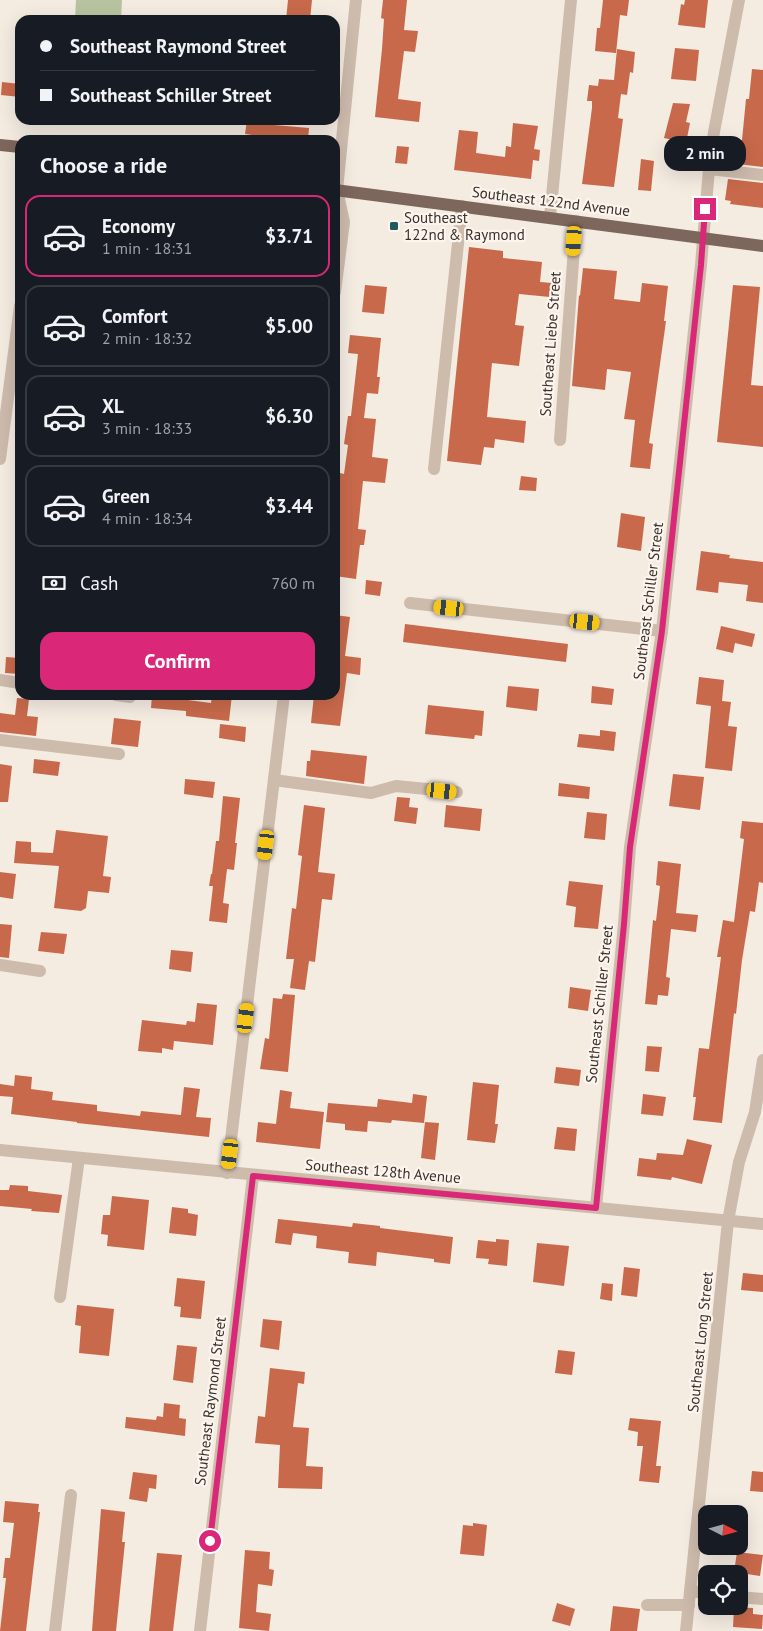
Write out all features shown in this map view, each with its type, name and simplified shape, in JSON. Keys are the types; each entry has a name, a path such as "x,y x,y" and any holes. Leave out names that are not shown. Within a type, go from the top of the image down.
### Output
{"main road":[{"path":"0,145 15,146"},
{"name":"Southeast 122nd Avenue","path":"340,191 763,246"}],"street":[{"path":"340,152 356,0"},
{"path":"550,217 571,0"},
{"name":"Southeast Schiller Street","path":"596,1208 630,847 662,631 709,169 714,132 739,0"},
{"path":"709,169 763,175"},
{"path":"340,206 344,222 340,253"},
{"path":"434,469 462,206"},
{"name":"Southeast Liebe Street","path":"560,440 576,221"},
{"path":"0,459 15,344"},
{"path":"410,603 662,631"},
{"path":"0,680 15,682"},
{"path":"227,1173 283,700"},
{"path":"0,740 119,754"},
{"path":"274,780 371,793 396,786 457,792"},
{"path":"0,965 40,971"},
{"name":"Southeast Long Street","path":"686,1631 728,1221 739,1162 755,1112 763,1060"},
{"name":"Southeast 128th Avenue","path":"0,1150 763,1224"},
{"path":"60,1297 79,1158"},
{"name":"Southeast Raymond Street","path":"200,1631 253,1176"},
{"path":"55,1631 71,1495"},
{"path":"690,1592 698,1592"},
{"path":"748,1598 763,1599"},
{"path":"647,1605 689,1605"}],"green space":[{"path":"76,0 122,0 121,15 75,15"}],"building":[{"path":"288,0 312,0 310,15 286,15"},
{"path":"383,0 407,0 404,30 418,31 415,52 404,51 398,99 421,102 419,122 375,117 382,49 384,19 381,18"},
{"path":"603,0 629,0 627,16 620,15 616,53 595,51 597,28 600,28"},
{"path":"685,0 708,0 705,28 678,25 681,4 684,5"},
{"path":"675,48 699,50 696,81 671,79"},
{"path":"617,49 635,52 633,73 630,72 627,95 621,94 618,118 623,119 614,187 582,184 592,108 592,101 587,101 589,85 598,86 599,79 614,80"},
{"path":"752,69 763,70 763,167 729,163 732,139 742,140 746,99 749,99"},
{"path":"2,82 15,83 15,96 1,95"},
{"path":"673,103 690,104 686,122 690,123 686,143 664,138"},
{"path":"513,123 538,126 534,149 540,150 539,161 533,160 531,179 454,170 459,130 478,132 476,153 505,157 506,146 511,147"},
{"path":"246,125 309,128 308,135 245,134"},
{"path":"397,146 409,147 407,164 395,163"},
{"path":"641,159 654,161 651,191 638,190"},
{"path":"728,179 763,183 763,208 730,204 731,201 725,200"},
{"path":"469,247 503,251 503,258 542,262 540,282 552,283 550,297 519,294 515,325 524,326 519,366 492,363 487,417 526,421 524,443 495,439 494,448 484,447 481,465 447,461"},
{"path":"583,268 617,271 614,299 640,302 642,283 668,286 664,321 666,321 649,443 653,444 650,469 630,467 635,420 624,419 631,372 607,369 605,390 572,386"},
{"path":"365,285 387,287 384,314 362,312"},
{"path":"733,285 760,287 751,385 763,386 763,447 717,442"},
{"path":"350,335 381,338 377,377 380,377 378,394 367,393 364,418 376,419 372,457 388,459 385,483 363,481 358,529 366,530 364,545 360,545 356,579 340,577 340,473 344,474 348,445 344,444 348,416 351,416 358,354 348,353"},
{"path":"521,476 537,478 536,491 519,490"},
{"path":"621,513 645,517 641,551 617,547"},
{"path":"701,551 730,555 729,558 763,562 763,603 746,601 748,585 719,582 718,593 696,590"},
{"path":"366,580 382,582 380,596 365,594"},
{"path":"340,616 350,617 345,656 361,658 360,675 347,673 340,726 311,723 313,700 340,700"},
{"path":"405,624 568,644 566,662 403,642"},
{"path":"721,626 755,634 752,647 735,643 733,653 716,649"},
{"path":"6,657 15,658 15,674 5,673"},
{"path":"699,677 724,680 722,701 731,702 728,726 737,727 732,771 705,768 711,706 696,704"},
{"path":"508,686 539,689 537,711 506,707"},
{"path":"592,686 614,689 612,705 591,703"},
{"path":"17,700 29,700 27,716 38,717 36,736 0,732 0,713 15,715"},
{"path":"152,700 188,700 211,703 211,700 231,700 229,721 186,716 186,711 151,708"},
{"path":"428,705 484,711 482,736 475,735 474,739 425,734"},
{"path":"114,718 141,721 138,747 111,744"},
{"path":"220,724 246,727 245,742 219,738"},
{"path":"600,730 616,732 614,751 577,747 579,734 600,736"},
{"path":"311,750 367,756 364,784 306,776 307,761 310,761"},
{"path":"34,759 60,762 58,776 33,773"},
{"path":"0,764 12,766 8,802 0,802"},
{"path":"673,774 704,777 700,810 669,806"},
{"path":"185,779 215,782 213,798 184,794"},
{"path":"559,783 590,787 589,799 558,796"},
{"path":"223,796 240,798 234,870 227,869 223,903 229,904 227,923 209,921 213,886 209,886 216,841 219,841"},
{"path":"397,797 410,798 409,807 418,808 416,824 394,821"},
{"path":"304,805 325,808 318,872 335,874 332,900 322,899 315,962 309,961 305,990 290,988 294,959 286,959 292,908 296,909 302,856 298,855"},
{"path":"446,805 482,809 480,831 444,827"},
{"path":"587,812 607,814 605,840 584,838"},
{"path":"742,821 763,823 763,883 759,882 755,912 750,911 736,1014 734,1013 722,1123 693,1120 696,1097 693,1097 699,1048 709,1049 721,957 717,957 723,920 734,922 744,839 740,838"},
{"path":"56,830 108,836 103,876 111,877 109,893 88,891 86,908 81,911 54,908 59,866 14,863 16,841 31,842 31,852 53,853"},
{"path":"658,861 681,864 676,913 698,915 696,932 671,929 666,977 670,978 668,996 658,995 657,1005 645,1004 653,920 656,921 660,886 656,885"},
{"path":"0,872 16,874 13,899 0,897"},
{"path":"569,881 603,885 598,929 574,927 576,907 566,905"},
{"path":"0,924 12,925 9,958 0,957"},
{"path":"41,932 67,934 64,954 38,951"},
{"path":"171,950 193,952 191,972 169,969"},
{"path":"570,987 591,990 588,1011 568,1008"},
{"path":"283,994 295,995 288,1072 260,1069 265,1038 269,1039 273,998 282,999"},
{"path":"197,1003 217,1005 213,1045 174,1041 173,1050 162,1048 162,1053 138,1051 142,1020 186,1025 187,1021 195,1022"},
{"path":"647,1046 662,1047 659,1072 645,1071"},
{"path":"556,1067 581,1070 579,1086 554,1083"},
{"path":"15,1075 32,1077 31,1089 53,1092 52,1100 97,1105 97,1111 140,1116 141,1111 181,1115 184,1087 200,1089 196,1117 211,1118 209,1137 11,1114 13,1097 0,1096 0,1084 14,1086"},
{"path":"473,1082 499,1085 495,1124 498,1124 495,1143 467,1140"},
{"path":"280,1090 292,1092 290,1108 324,1112 320,1149 256,1142 258,1122 276,1124"},
{"path":"413,1094 427,1096 424,1123 392,1120 391,1123 368,1121 367,1132 345,1130 345,1124 326,1122 328,1103 377,1107 378,1099 412,1103"},
{"path":"643,1094 666,1097 663,1116 641,1114"},
{"path":"425,1122 439,1123 435,1160 421,1158"},
{"path":"557,1127 577,1129 575,1151 554,1149"},
{"path":"687,1139 712,1145 702,1184 672,1177 671,1180 637,1176 639,1158 656,1160 657,1153 683,1155"},
{"path":"10,1185 28,1186 28,1191 62,1195 59,1213 0,1206 0,1190 9,1190"},
{"path":"112,1196 149,1200 144,1250 107,1246 108,1235 101,1234 103,1215 110,1215"},
{"path":"172,1207 188,1209 188,1213 198,1215 196,1236 169,1233"},
{"path":"278,1219 352,1227 353,1223 453,1237 450,1264 434,1262 434,1259 377,1252 376,1266 348,1263 349,1252 316,1248 317,1236 293,1233 291,1245 275,1243"},
{"path":"496,1239 509,1240 507,1266 488,1264 489,1259 476,1258 478,1240 496,1242"},
{"path":"537,1243 569,1246 564,1286 533,1282"},
{"path":"624,1267 640,1269 637,1297 621,1295"},
{"path":"743,1273 763,1275 763,1292 741,1290"},
{"path":"177,1278 205,1281 201,1319 180,1317 181,1307 174,1306"},
{"path":"602,1283 613,1284 612,1301 600,1299"},
{"path":"77,1305 114,1309 109,1356 79,1353 81,1326 75,1325"},
{"path":"263,1319 282,1321 279,1350 260,1347"},
{"path":"177,1345 197,1347 193,1383 173,1380"},
{"path":"558,1350 575,1352 572,1375 555,1373"},
{"path":"270,1368 305,1372 304,1384 298,1383 293,1427 309,1428 306,1466 323,1467 322,1489 278,1488 280,1445 255,1443 258,1416 265,1417"},
{"path":"164,1403 180,1405 179,1418 186,1419 185,1436 125,1428 126,1417 156,1420 157,1416 163,1417"},
{"path":"630,1418 661,1421 656,1466 661,1466 659,1483 639,1481 643,1446 637,1446 638,1432 628,1430"},
{"path":"752,1471 763,1472 763,1492 750,1491"},
{"path":"133,1472 157,1475 156,1489 149,1488 147,1502 129,1499"},
{"path":"5,1501 39,1504 38,1512 40,1512 26,1631 0,1631 6,1578 3,1578 5,1558 10,1558 14,1523 3,1522"},
{"path":"101,1509 125,1512 122,1542 125,1542 116,1631 92,1631"},
{"path":"473,1523 487,1525 484,1556 460,1554 463,1525 473,1526"},
{"path":"245,1550 270,1552 269,1569 274,1570 272,1586 258,1584 256,1612 271,1614 269,1631 239,1628"},
{"path":"157,1553 182,1555 173,1631 149,1631"},
{"path":"748,1553 763,1555 760,1576 748,1574 748,1565 735,1565 737,1555 748,1555"},
{"path":"557,1603 575,1609 570,1626 552,1621"},
{"path":"613,1606 640,1609 637,1631 610,1631"},
{"path":"748,1608 753,1608 753,1614 763,1615 762,1629 733,1627 734,1615 748,1615"}],"place":[{"name":"Southeast 122nd & Raymond","path":"394,226"}],"route":[{"path":"210,1541 253,1176 596,1208 630,847 662,631 701,265 705,209"}]}
